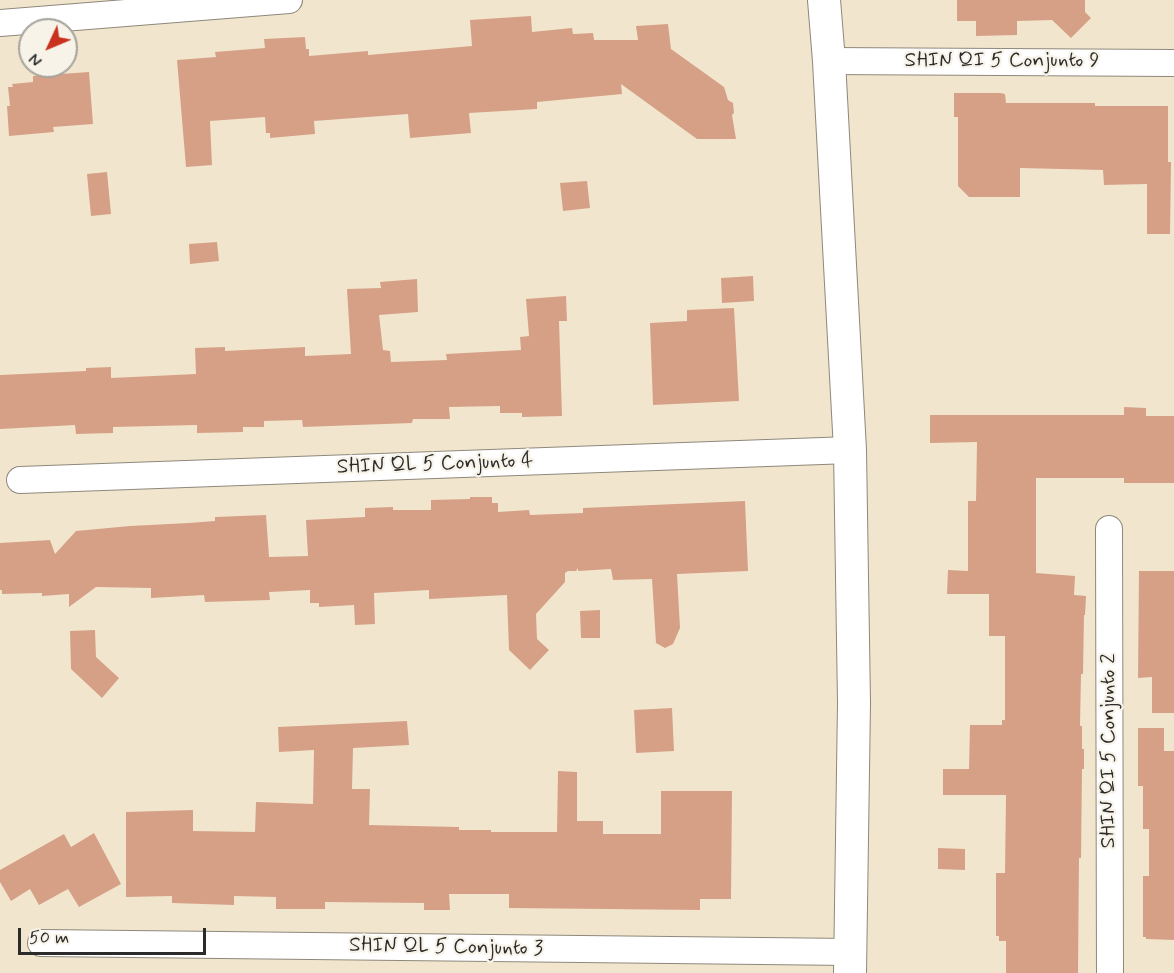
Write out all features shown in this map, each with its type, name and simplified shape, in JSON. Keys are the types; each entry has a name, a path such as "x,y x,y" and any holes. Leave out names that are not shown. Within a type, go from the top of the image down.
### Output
{"street":[{"path":"0,23 289,0"},
{"path":"824,0 850,450 854,703 850,963"},
{"name":"SHIN QI 5 Conjunto 9","path":"829,61 1174,63"},
{"name":"SHIN QL 5 Conjunto 4","path":"20,480 850,450"},
{"name":"SHIN QI 5 Conjunto 2","path":"1109,529 1110,973"},
{"name":"SHIN QL 5 Conjunto 3","path":"41,943 850,963"}],"building":[{"path":"957,0 1085,0 1085,12 1091,18 1071,38 1052,20 1017,21 1017,35 976,36 976,21 957,21"},
{"path":"531,16 532,32 572,28 573,34 593,33 594,40 638,40 636,26 668,24 671,49 724,87 728,100 733,103 734,113 732,115 736,139 697,139 621,84 622,94 537,102 537,109 469,113 471,133 410,138 408,114 314,121 315,134 270,138 270,133 266,133 265,117 210,121 212,165 186,167 177,60 216,57 215,52 265,48 264,39 305,37 309,56 368,51 368,55 472,46 470,20"},
{"path":"89,72 93,124 53,127 54,132 9,136 8,87 13,87 12,84 33,82 33,78 78,78 78,73"},
{"path":"954,93 1000,93 1005,94 1006,103 1168,106 1168,162 1171,162 1170,234 1147,234 1147,184 1104,185 1103,170 1020,168 1020,197 969,197 958,186 958,117 954,117"},
{"path":"107,172 111,214 91,216 87,174"},
{"path":"587,181 590,208 563,211 560,183"},
{"path":"217,242 219,261 190,264 189,244"},
{"path":"753,276 754,301 722,303 721,278"},
{"path":"417,279 418,312 379,315 383,350 390,351 391,362 447,360 446,354 521,350 520,337 529,336 526,299 566,296 567,321 559,321 562,416 522,417 522,413 500,413 500,406 449,407 450,419 413,419 412,423 303,427 302,420 264,421 264,427 243,427 243,432 197,433 197,425 113,427 113,433 76,434 75,425 0,429 0,375 86,371 86,368 111,367 111,378 196,374 195,348 225,347 225,351 305,347 305,356 351,354 347,289 381,288 380,282"},
{"path":"734,308 739,401 653,405 650,323 687,321 687,310"},
{"path":"1124,407 1146,408 1146,416 1174,416 1174,483 1124,483 1124,478 1036,478 1036,573 1075,576 1074,595 1086,596 1083,674 1081,674 1080,726 1082,726 1084,769 1082,769 1081,858 1079,858 1078,973 1006,973 1006,941 999,941 999,936 996,936 996,873 1005,873 1006,795 943,795 943,769 969,769 970,725 1002,725 1002,720 1005,720 1005,636 989,636 989,594 947,594 948,570 968,571 968,501 976,501 977,442 930,443 930,415 1124,415"},
{"path":"470,497 492,497 492,503 498,503 498,512 529,510 530,515 583,513 583,508 745,501 748,571 677,574 680,628 673,644 665,648 656,643 652,579 613,580 611,569 578,571 578,568 576,571 568,571 565,573 565,582 536,614 537,639 549,650 530,670 509,650 507,595 429,599 429,590 374,593 375,624 355,625 354,605 319,607 319,603 310,603 310,590 269,592 270,600 205,602 204,595 151,598 151,588 96,587 69,607 69,594 42,596 42,593 2,594 0,590 0,543 50,540 55,554 76,531 215,521 215,517 266,515 269,557 308,556 306,520 365,517 365,508 393,507 393,510 431,510 431,500 470,499"},
{"path":"1139,571 1174,571 1174,713 1152,713 1152,677 1138,678"},
{"path":"600,610 600,638 581,638 580,611"},
{"path":"95,630 96,657 119,678 102,698 71,669 70,631"},
{"path":"672,708 674,751 636,753 634,710"},
{"path":"407,721 409,745 353,748 352,789 370,789 369,825 459,827 459,830 491,830 491,832 557,832 558,771 577,772 577,821 603,821 603,834 661,834 661,791 732,791 731,899 700,899 700,910 509,908 509,894 449,894 450,910 424,910 424,903 325,902 325,909 276,909 276,897 234,896 234,905 172,903 172,896 126,897 126,812 193,810 193,831 255,832 256,802 313,804 314,750 279,752 278,727"},
{"path":"1138,728 1164,728 1164,751 1174,751 1174,940 1143,937 1143,876 1149,876 1149,829 1143,829 1143,786 1138,786"},
{"path":"94,833 121,884 79,907 68,889 39,905 30,889 11,901 0,882 0,870 64,834 71,847"},
{"path":"938,848 965,849 965,870 938,869"}]}
